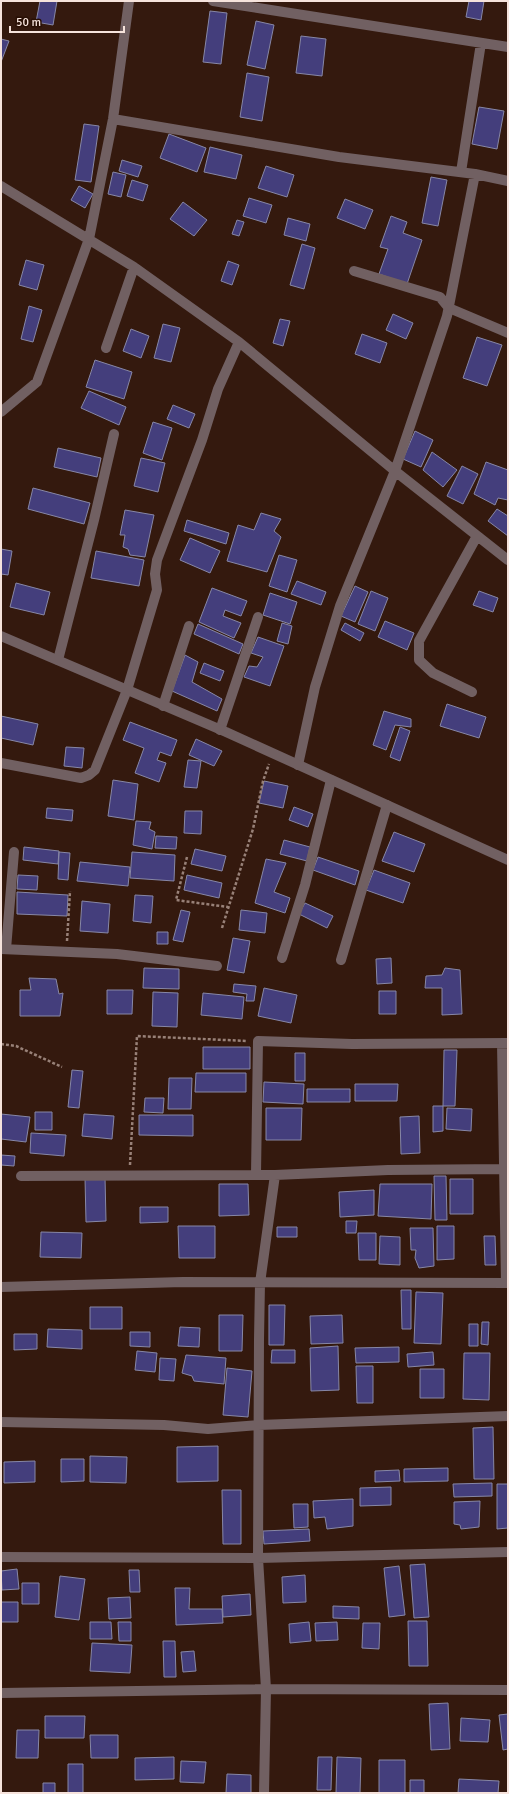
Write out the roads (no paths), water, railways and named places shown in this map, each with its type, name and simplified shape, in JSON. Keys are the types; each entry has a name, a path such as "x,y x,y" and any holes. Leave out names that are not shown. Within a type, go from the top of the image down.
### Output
{"street":[{"path":"1,412 38,382 89,239 113,118 129,1"},
{"path":"213,1 508,47"},
{"path":"461,172 480,43"},
{"path":"113,118 339,157 461,172 508,181"},
{"path":"298,765 315,687 340,606 395,471 449,308 475,174"},
{"path":"1,186 134,267 240,342 395,471 508,560"},
{"path":"106,348 134,267"},
{"path":"354,271 440,297 449,308 508,333"},
{"path":"1,763 81,778 89,775 94,770 127,690 157,590 155,574 157,560 202,440 218,389 240,342"},
{"path":"58,660 94,520 114,434"},
{"path":"472,692 433,673 419,660 419,641 477,536"},
{"path":"220,730 258,617"},
{"path":"163,706 189,626"},
{"path":"1,636 220,730 508,860"},
{"path":"282,958 305,885 331,780"},
{"path":"341,960 387,805"},
{"path":"14,852 4,949 117,954 217,966"},
{"path":"1,1287 183,1282 507,1283 504,1169 505,1043 352,1044 258,1041 256,1174"},
{"path":"21,1176 275,1174 388,1170 504,1169"},
{"path":"264,1793 266,1689 258,1558 260,1283 275,1174"},
{"path":"1,1422 164,1425 208,1429 259,1425 508,1416"},
{"path":"1,1557 258,1558 508,1552"},
{"path":"1,1693 266,1689 508,1690"}]}
